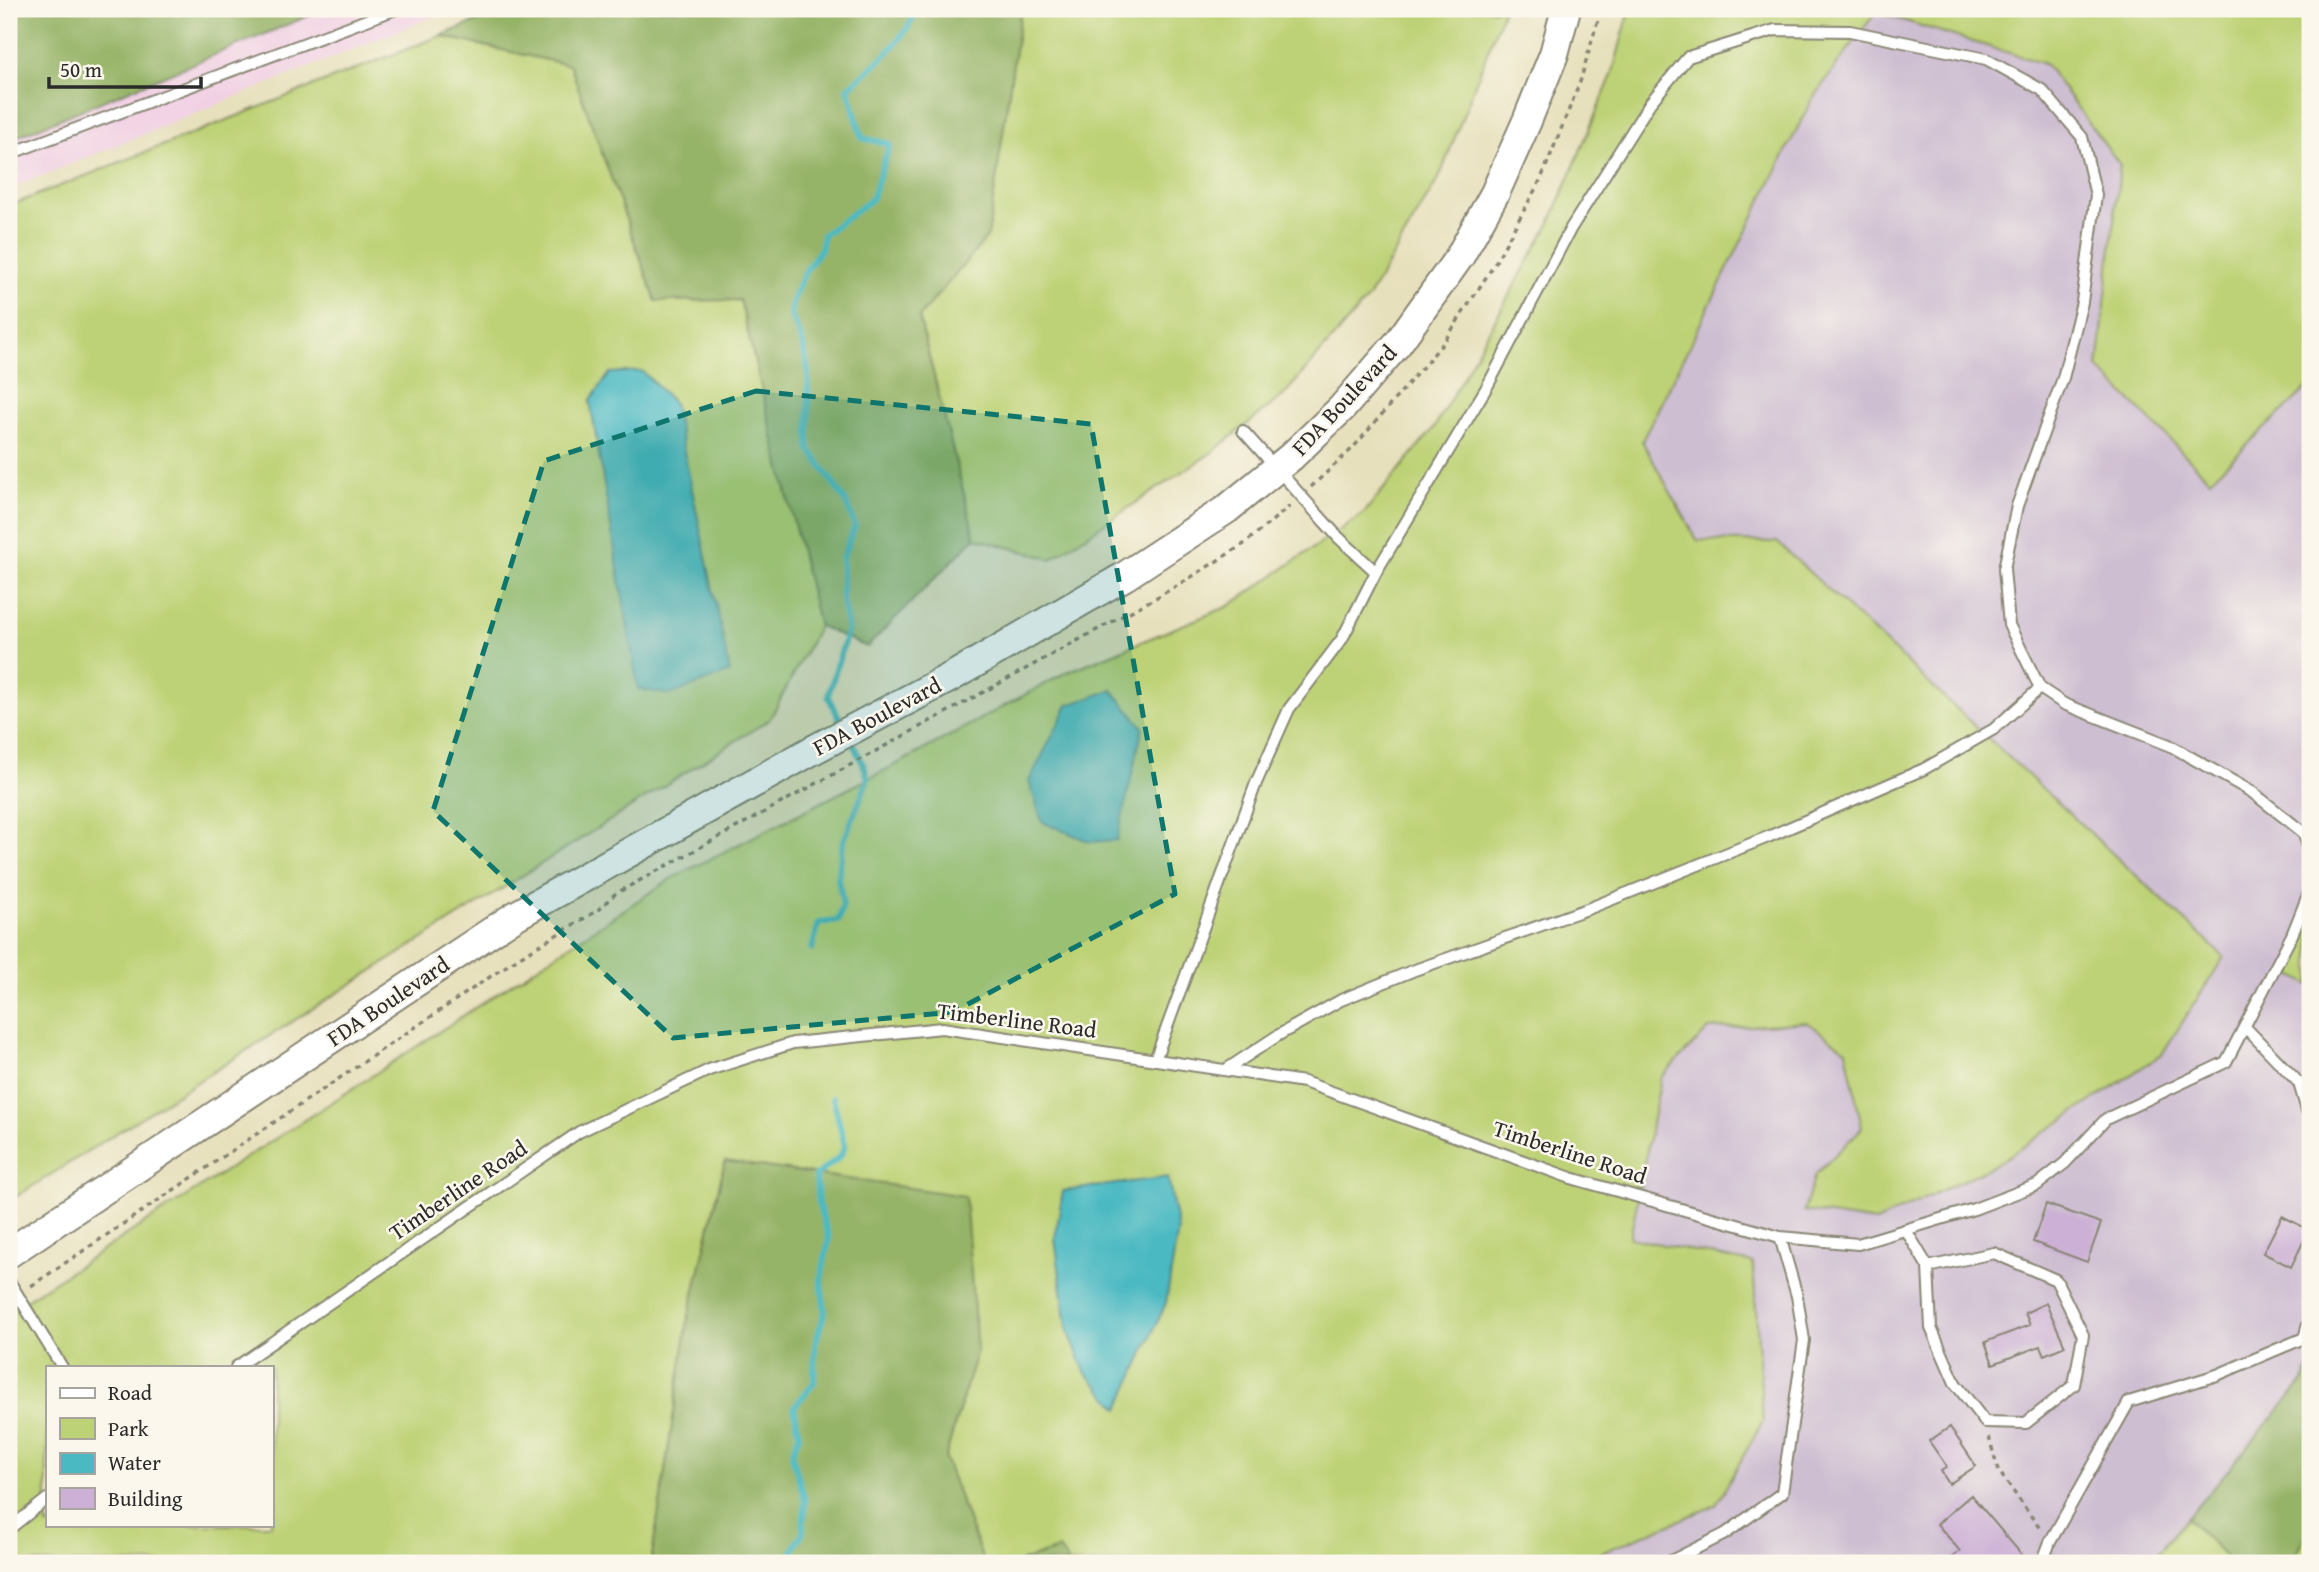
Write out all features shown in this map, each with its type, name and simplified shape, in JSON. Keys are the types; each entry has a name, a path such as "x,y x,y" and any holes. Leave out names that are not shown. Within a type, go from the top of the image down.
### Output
{"street":[{"name":"FDA Boulevard","path":"9,1253 515,916 647,841 953,676 1125,576 1227,509 1277,468 1342,408 1398,343 1460,256 1496,193 1527,121 1554,54 1566,9"}],"lane":[{"path":"9,154 396,9"},
{"path":"1156,1060 1247,807 1289,709 1342,639 1376,572 1488,385 1571,228 1650,103 1688,57 1775,30 1850,31 1986,59 2042,90 2082,137 2096,195 2082,302 2063,378 2017,506 2004,569 2009,625 2040,688 2064,704 2169,745 2252,792 2304,833 2310,854"},
{"path":"1244,431 1338,537 1376,572"},
{"path":"1227,1069 1277,1036 1341,1000 1412,971 1590,908 1768,837 1924,769 1994,729 2040,688"},
{"path":"1928,1267 1994,1253 2056,1280 2083,1335 2074,1385 2026,1423 1985,1422 1955,1383 1931,1328 1928,1267 1906,1230 1974,1209 2037,1185 2065,1163 2106,1119 2226,1062 2292,935 2310,890"},
{"path":"2245,1027 2299,1083 2310,1121"},
{"name":"Timberline Road","path":"237,1366 579,1132 709,1070 793,1043 942,1028 1304,1082 1571,1178 1780,1237 1858,1244 1906,1230"},
{"path":"1667,1563 1725,1534 1782,1493 1804,1340 1797,1296 1780,1237"},
{"path":"9,1282 61,1366"},
{"path":"2042,1563 2050,1542 2129,1402 2217,1375 2304,1338 2310,1318"},
{"path":"9,1529 46,1500"}],"path":[{"path":"18,1295 518,958 597,910 615,894 1140,604"},
{"path":"1985,1422 1998,1470 2066,1563"}],"highlighted area":[{"path":"756,391 1091,424 1175,894 953,1012 673,1038 433,811 544,461"}],"shaded area":[{"path":"9,9 452,9 9,189"},
{"path":"1876,12 2045,64 2120,165 2098,367 2210,480 2310,385 2310,920 2292,975 2310,985 2310,1365 2303,1382 2149,1563 1577,1563 1715,1505 1753,1263 1630,1238 1661,1077 1709,1029 1807,1022 1846,1050 1862,1128 1815,1175 1876,1222 1997,1164 2162,1054 2224,958 1777,543 1697,540 1642,441 1812,99"}],"green space":[{"path":"9,9 325,9 9,140"},
{"path":"507,9 1021,9 988,236 919,317 975,538 867,647 819,626 740,300 656,301 570,65 440,36"},
{"path":"1021,9 1504,9 1440,176 1368,298 1284,395 1211,453 1051,559 975,538 919,317 988,236"},
{"path":"1630,9 2310,9 2310,385 2210,480 2098,368 2120,165 2045,64 1876,12 1812,99 1642,441 1697,540 1777,542 2224,957 2162,1054 1997,1164 1876,1222 1804,1211 1815,1175 1862,1128 1846,1050 1807,1022 1709,1029 1661,1077 1630,1238 1753,1263 1763,1421 1716,1505 1577,1563 1069,1563 1059,1549 1016,1563 984,1563 945,1458 977,1350 725,1161 688,1320 651,1563 9,1563 9,1311 672,878 905,760 1065,673 1229,606 1363,514 1434,428 1551,221 1612,75"},
{"path":"440,36 570,65 656,301 740,300 819,626 770,719 9,1201 9,206"},
{"path":"2310,920 2310,985 2292,975"},
{"path":"725,1161 965,1196 977,1350 945,1458 984,1563 651,1563 688,1320"},
{"path":"2310,1365 2310,1528 2291,1563 2232,1563 2187,1518 2303,1382"},
{"path":"2187,1518 2232,1563 2149,1563"},
{"path":"2310,1528 2310,1563 2291,1563"},
{"path":"1059,1549 1069,1563 1016,1563"}],"water":[{"path":"642,371 674,403 730,672 670,695 638,689 590,401 610,373"},
{"path":"1112,690 1143,727 1117,840 1090,842 1042,822 1029,781 1068,705"},
{"path":"1168,1177 1178,1230 1166,1303 1119,1409 1085,1372 1067,1328 1055,1238 1063,1191"}],"building":[{"path":"2046,1204 2101,1223 2087,1262 2033,1242"},
{"path":"2282,1216 2309,1230 2291,1267 2263,1253"},
{"path":"2046,1303 2065,1346 2044,1355 2040,1346 1993,1364 1985,1342 2030,1325 2025,1313"},
{"path":"1950,1427 1976,1466 1949,1484 1941,1471 1947,1467 1929,1441"},
{"path":"1971,1495 2023,1556 2014,1563 1945,1563 1960,1551 1937,1524"}],"waterway":[{"path":"843,725 828,696 848,629 842,600 842,558 855,526 846,502 809,448 808,370 802,341 790,313 794,296 806,270 821,249 823,235 871,200 890,144 862,138 848,88 897,42 918,9"},
{"path":"812,949 819,923 838,921 843,905 838,878 843,843 868,779 850,738"},
{"path":"786,1563 803,1532 805,1500 792,1455 799,1435 794,1407 814,1383 815,1345 825,1311 821,1280 829,1238 818,1203 816,1175 840,1157 845,1146 833,1098"}]}
